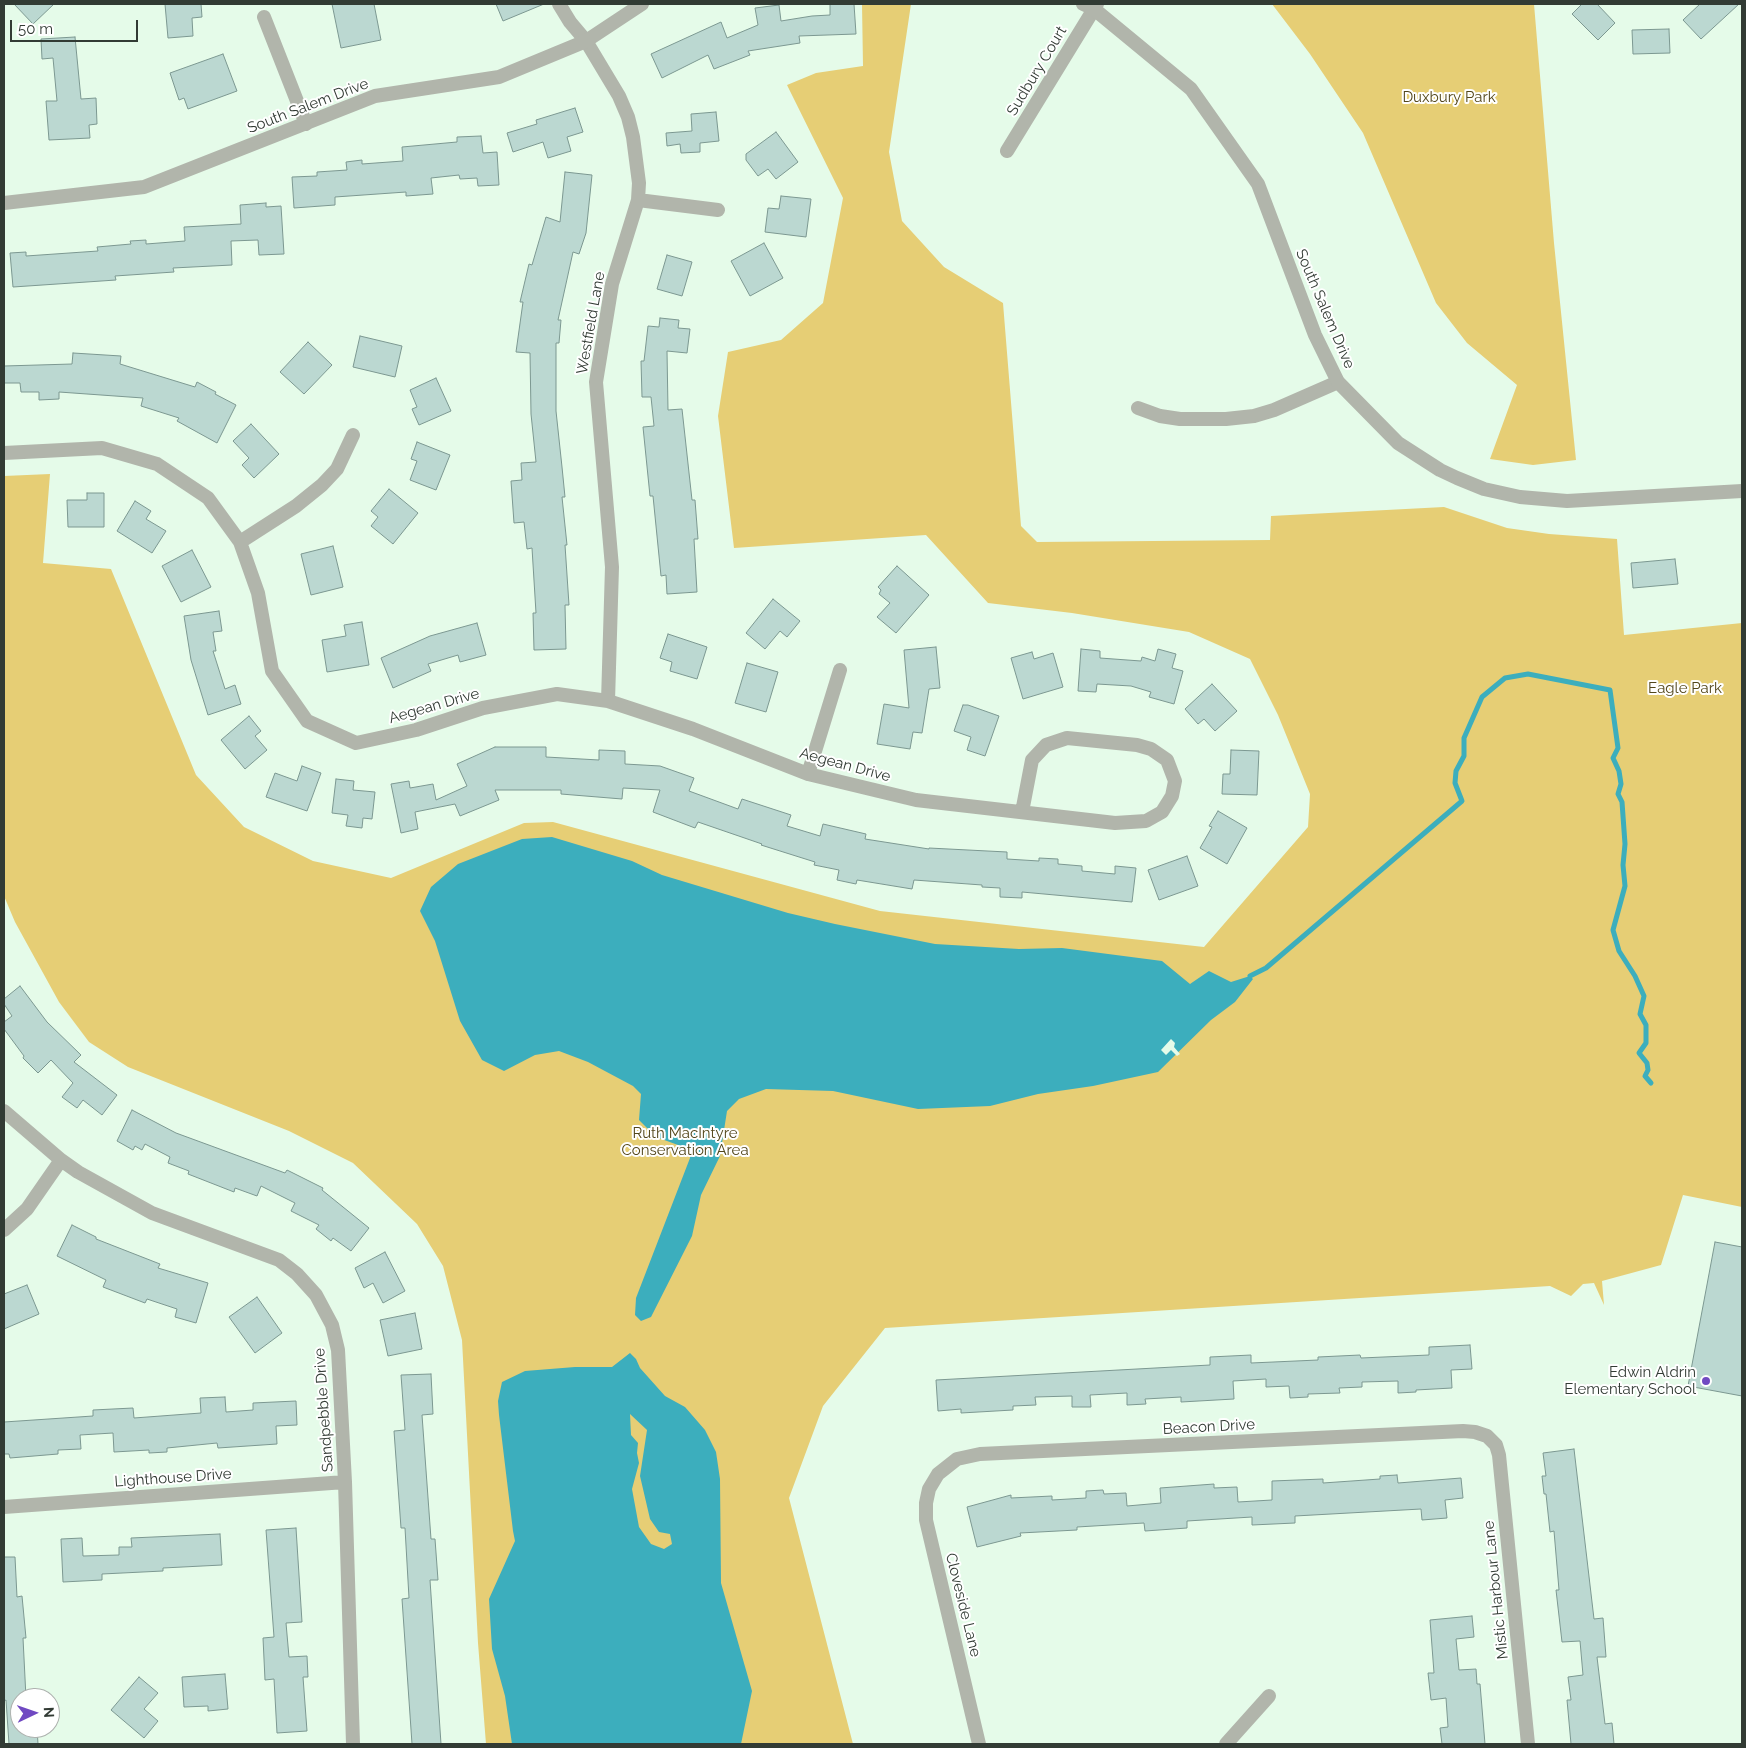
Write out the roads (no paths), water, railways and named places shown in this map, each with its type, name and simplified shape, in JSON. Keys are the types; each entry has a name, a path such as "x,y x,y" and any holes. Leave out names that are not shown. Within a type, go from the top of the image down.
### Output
{"street":[{"name":"Westfield Lane","path":"559,4 570,22 586,40 619,96 628,118 637,165 638,200 612,284 596,382 612,567 608,701"},
{"name":"South Salem Drive","path":"4,203 144,187 376,96 499,77 586,40 642,4"},
{"name":"South Salem Drive","path":"1091,5 1191,89 1258,184 1315,336 1338,382 1398,443 1440,470 1484,489 1538,500 1567,501 1742,491"},
{"name":"Sudbury Court","path":"1008,151 1091,5"},
{"path":"264,16 306,124"},
{"path":"638,200 718,210"},
{"path":"1138,408 1160,416 1180,419 1226,419 1254,416 1274,410 1338,382"},
{"path":"240,542 296,506 322,485 337,469 353,435"},
{"name":"Aegean Drive","path":"4,453 102,448 157,464 208,498 240,542 258,593 272,671 307,721 356,743 416,730 482,708 557,694 608,701 693,729 808,774 916,800 1114,823 1146,821 1162,812 1172,796 1175,781 1167,760 1150,749 1137,744 1066,738 1046,745 1032,760 1022,812"},
{"path":"808,774 840,670"},
{"name":"Sandpebble Drive","path":"4,1110 61,1160 78,1172 152,1213 279,1260 297,1274 316,1295 332,1325 338,1350 346,1482 353,1744"},
{"path":"4,1230 27,1209 61,1160"},
{"name":"Beacon Drive","path":"938,1474 957,1459 980,1454 1463,1431 1487,1436"},
{"name":"Mistic Harbour Lane","path":"1487,1436 1496,1445 1499,1455 1528,1744"},
{"name":"Cloveside Lane","path":"938,1474 929,1489 926,1503 926,1520 980,1744"},
{"name":"Lighthouse Drive","path":"4,1507 346,1482"},
{"path":"1226,1744 1269,1696"}],"water":[{"path":"552,837 632,861 662,875 788,913 835,924 935,944 1019,949 1062,948 1162,961 1190,984 1209,971 1231,982 1250,976 1253,979 1235,1002 1211,1020 1158,1072 1093,1086 1038,1094 990,1106 918,1109 833,1091 766,1089 739,1099 727,1111 720,1156 701,1195 692,1236 651,1317 641,1321 635,1315 636,1298 690,1158 689,1149 656,1137 639,1120 641,1094 633,1086 588,1062 559,1051 535,1055 504,1071 482,1060 460,1021 435,941 420,911 431,887 458,864 522,839"},
{"path":"630,1353 636,1359 640,1368 665,1396 685,1407 705,1430 716,1452 720,1479 721,1583 752,1691 741,1744 512,1744 505,1696 492,1649 489,1599 515,1541 499,1415 498,1401 502,1382 525,1371 575,1367 612,1367","holes":["630,1414 647,1430 640,1476 650,1519 659,1532 670,1534 672,1544 664,1549 651,1544 639,1527 632,1489 639,1463 638,1443 631,1435"]}],"waterway":[{"path":"1250,976 1266,968 1462,801 1455,783 1456,771 1464,756 1464,738 1482,697 1505,678 1528,674 1610,690 1618,748 1613,758 1619,771 1621,784 1618,794 1622,802 1625,844 1623,865 1625,886 1613,930 1619,951 1635,976 1644,996 1640,1014 1646,1025 1646,1043 1639,1053 1647,1063 1648,1070 1645,1076 1651,1083"}],"place":[{"name":"Edwin Aldrin Elementary School","path":"1706,1381"}],"park label":[{"name":"Duxbury Park","path":"1449,97"},
{"name":"Eagle Park","path":"1685,688"},
{"name":"Ruth MacIntyre Conservation Area","path":"685,1142"}]}
